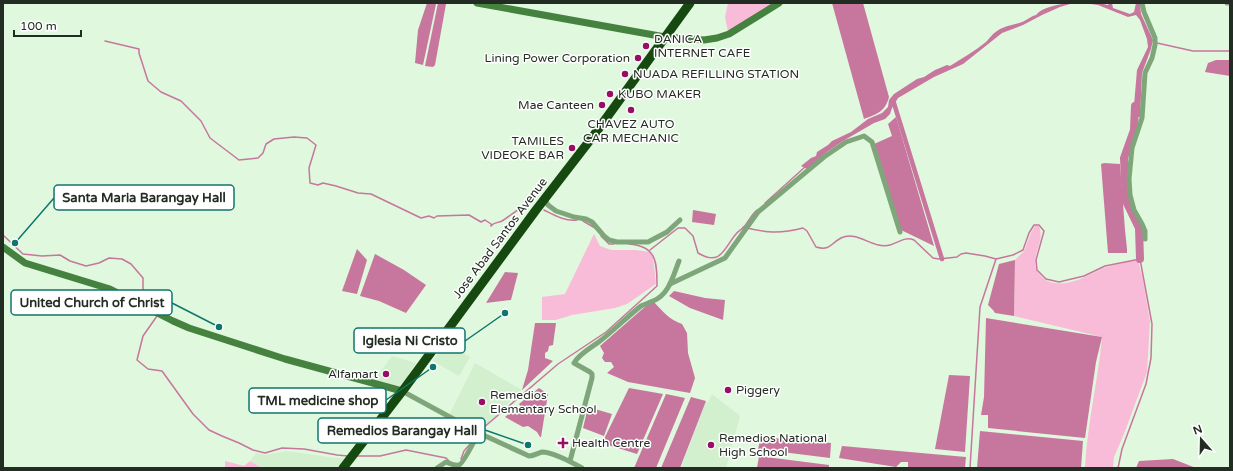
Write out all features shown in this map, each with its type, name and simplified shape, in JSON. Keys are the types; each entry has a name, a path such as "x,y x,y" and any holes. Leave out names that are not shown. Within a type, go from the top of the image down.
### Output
{"highway":[{"name":"Jose Abad Santos Avenue","path":"346,465 544,199 594,135 690,3"}],"street":[{"path":"477,3 665,37 704,40 729,34 779,3"},
{"path":"1142,3 1144,12 1155,38 1155,45 1152,58 1145,73 1142,118 1132,148 1129,179 1130,195 1134,210 1145,231 1145,239"},
{"path":"670,284 725,258 758,212 824,157 846,142 864,136 872,142 900,232"},
{"path":"544,199 548,205 556,211 574,217 586,218 592,222 609,240 617,242 648,242 668,232 680,220"},
{"path":"3,247 25,264 110,289 172,322 285,359 402,391 481,434 529,456 543,452 570,461 582,468"},
{"path":"570,461 592,378 592,374 590,372 574,363 577,358 600,341 641,306 648,302 654,301 665,293 679,261"},
{"path":"437,468 446,462 456,465 464,461 478,434 481,434"}],"shaded area":[{"path":"427,3 436,4 423,65 415,63 418,30"},
{"path":"438,3 446,4 435,65 433,67 425,66"},
{"path":"728,3 775,3 728,32 725,17"},
{"path":"832,3 863,3 889,97 885,106 880,112 864,119"},
{"path":"1067,3 1083,3 1070,4 1060,7 1023,25 1002,33 963,64 934,77 898,98 890,114 885,119 874,123 843,141 807,169 801,166 816,156 817,152 832,141 851,132 868,119 882,113 888,107 889,100 894,94 917,79 947,65 950,66 982,45 1000,29 1024,21 1046,8"},
{"path":"1083,3 1099,3 1108,5 1109,3 1112,3 1113,8 1130,14 1134,12 1136,3 1140,3 1141,14 1153,40 1142,73 1140,117 1133,117 1137,70 1148,47 1147,39 1140,20 1136,15 1128,17 1098,5"},
{"path":"1216,60 1230,60 1230,76 1205,72 1208,63"},
{"path":"896,117 934,246 901,230 874,144 892,136 888,124"},
{"path":"1101,164 1120,164 1127,253 1108,253"},
{"path":"693,210 716,214 714,225 692,222"},
{"path":"1035,226 1039,226 1040,231 1040,242 1035,263 1036,268 1043,278 1053,283 1071,282 1104,268 1138,260 1150,322 1147,372 1114,457 1113,468 1085,468 1088,435 1102,337 1014,316 1015,260 1024,251"},
{"path":"594,234 600,246 611,250 636,250 650,252 653,258 656,284 627,304 615,308 572,315 556,320 542,320 542,297 565,294"},
{"path":"357,249 367,260 357,294 342,291"},
{"path":"375,254 404,270 426,285 406,313 379,301 360,296"},
{"path":"1015,260 1014,316 995,313 988,305 999,264"},
{"path":"505,272 518,273 511,300 486,303"},
{"path":"674,291 705,298 725,300 723,320 690,308 669,296"},
{"path":"654,302 670,318 682,324 687,333 688,353 695,378 690,393 628,382 607,373 614,367 611,362 605,362 602,358 604,353 600,346 647,305"},
{"path":"986,318 1102,337 1096,362 1085,438 988,428 988,415 981,415 984,397"},
{"path":"535,323 556,323 553,345 549,346 548,351 545,353 545,358 553,361 522,390 528,370"},
{"path":"445,343 470,357 459,376 433,361"},
{"path":"392,356 416,363 398,389 373,382"},
{"name":"Remedios Elementary School","path":"475,363 522,390 489,422 477,429 449,415"},
{"path":"949,375 970,376 965,452 935,449"},
{"path":"539,388 548,394 541,437 537,432 528,426 523,427 505,417 513,410 517,411 521,407 519,404"},
{"path":"629,388 663,394 637,454 605,444 605,437"},
{"path":"666,394 685,398 656,468 634,468"},
{"name":"Remedios National High School","path":"712,394 740,416 726,468 681,468 705,404 708,402"},
{"path":"691,397 706,401 680,468 661,468"},
{"path":"588,407 612,414 604,436 583,428"},
{"path":"980,431 1083,441 1081,468 977,468"},
{"path":"761,437 831,443 830,458 758,449"},
{"path":"842,446 966,457 965,468 908,468 908,462 901,462 896,467 839,458"},
{"path":"286,451 344,458 337,468 260,468 250,461 256,453 265,455"},
{"path":"759,456 829,465 829,468 757,468"},
{"path":"1173,459 1196,468 1136,468 1139,461"},
{"path":"225,461 244,466 250,461 260,468 225,468"}],"waterway":[{"path":"105,41 139,49 148,81 161,92 181,101 201,121 210,138 239,160 258,158 263,153 266,144 274,139 294,137 307,138 316,145 309,168 310,183 318,185 323,183 358,193 371,194 421,218 429,216 434,218 437,216 469,215 481,222 485,220 491,224 491,226 502,221 520,208 532,202"},
{"path":"1157,43 1193,51 1230,51"},
{"path":"893,100 942,259"},
{"path":"1135,106 1134,130 1124,158 1126,201 1139,228 1140,259"},
{"path":"765,203 805,167"},
{"path":"544,210 564,219 577,220"},
{"path":"650,250 678,228 685,228 693,236 698,253 706,257 717,257 725,250 737,233 744,227 757,210"},
{"path":"583,221 595,228"},
{"path":"743,227 759,231 773,232 803,228 807,231 816,247 821,248 830,246 837,240 847,236 853,236 884,246 905,239 911,239 914,240 933,258 939,259 957,257 966,253 996,259 1013,255 1023,250 1029,233 1034,225 1039,225 1044,231 1036,260 1037,270 1046,279 1059,282 1084,276 1105,266 1140,259 1152,324 1151,358 1146,384 1122,449 1118,468"},
{"path":"3,235 23,254 42,256 60,255 70,261 86,266 99,263 109,258 122,259 131,264 143,278 143,300 160,310 159,311"},
{"path":"601,236 609,244 614,244"},
{"path":"483,428 558,364 606,332 657,286 657,270 654,257 645,248 638,245 629,244"},
{"path":"970,468 980,307 996,259"},
{"path":"157,316 143,336 137,360 148,369 162,371 193,414 209,430 253,450 265,453 282,448 304,449 348,456"},
{"path":"461,459 464,451 470,444"},
{"path":"356,456 380,456 406,450 446,458 449,461"}],"place":[{"name":"DANICA INTERNET CAFE","path":"646,46"},
{"name":"Lining Power Corporation","path":"638,58"},
{"name":"NUADA REFILLING STATION","path":"625,74"},
{"name":"KUBO MAKER","path":"610,94"},
{"name":"Mae Canteen","path":"602,105"},
{"name":"CHAVEZ AUTO CAR MECHANIC","path":"631,110"},
{"name":"TAMILES VIDEOKE BAR","path":"572,148"},
{"name":"Santa Maria Barangay Hall","path":"15,243"},
{"name":"Iglesia Ni Cristo","path":"505,313"},
{"name":"United Church of Christ","path":"219,327"},
{"name":"TML medicine shop","path":"433,367"},
{"name":"Alfamart","path":"386,374"},
{"name":"Piggery","path":"728,390"},
{"name":"Remedios Elementary School","path":"482,402"},
{"name":"Health Centre","path":"563,443"},
{"name":"Remedios Barangay Hall","path":"528,445"},
{"name":"Remedios National High School","path":"711,445"}]}
